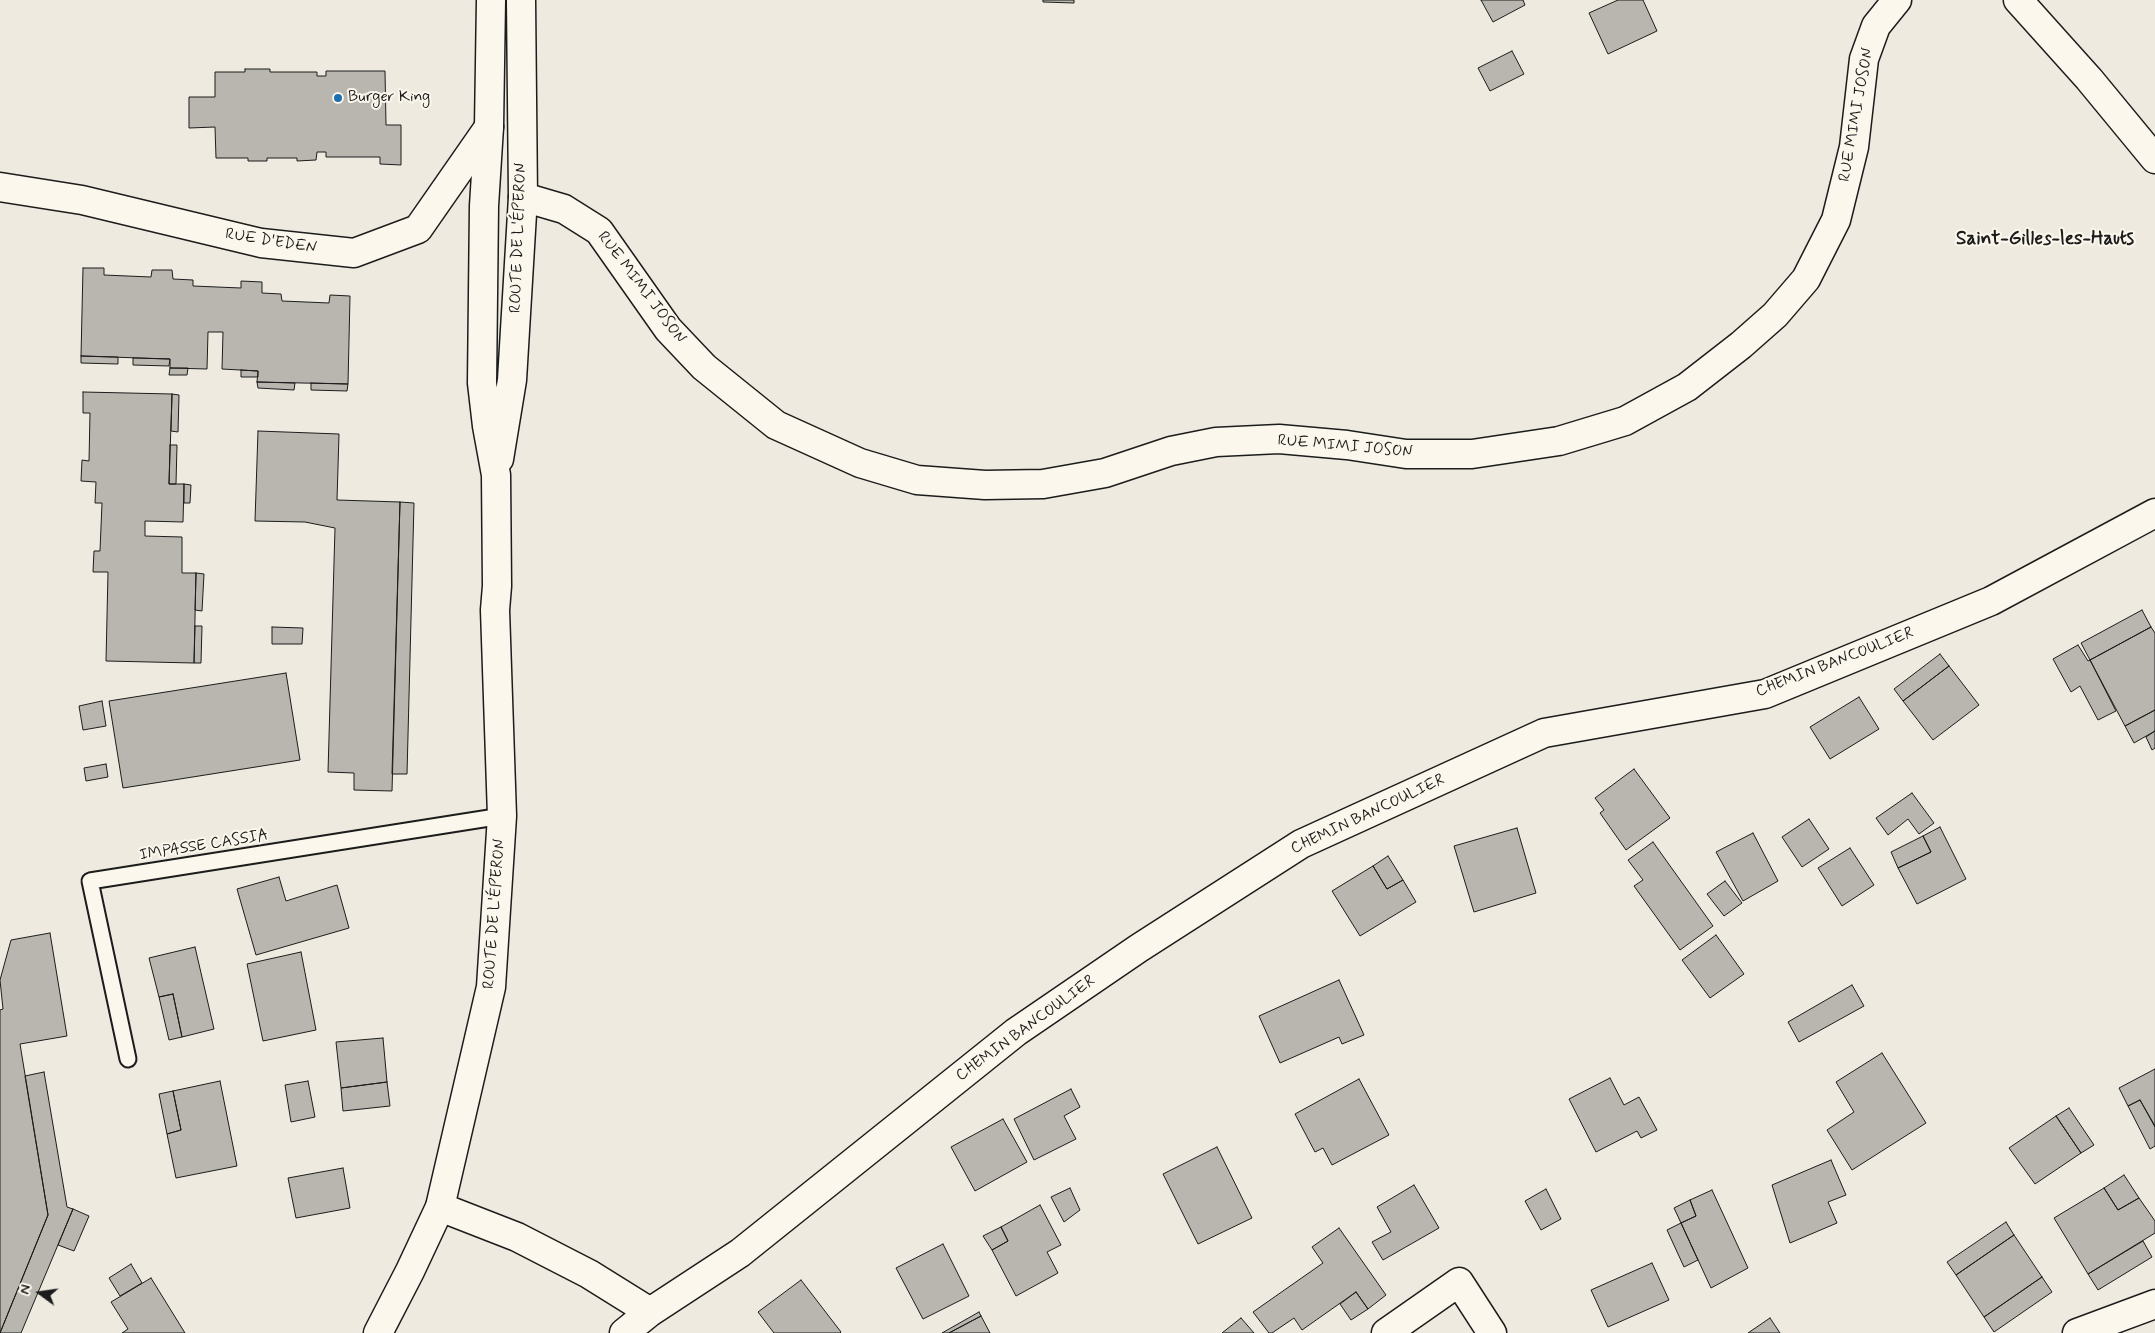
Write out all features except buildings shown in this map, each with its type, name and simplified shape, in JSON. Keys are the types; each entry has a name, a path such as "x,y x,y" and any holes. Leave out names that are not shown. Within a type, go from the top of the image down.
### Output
{"street":[{"name":"ROUTE DE L'ÉPERON","path":"378,1333 410,1272 440,1207 491,987 502,816 495,610 497,586 496,475 487,426 482,383 484,206 489,127 491,0"},
{"name":"ROUTE DE L'ÉPERON","path":"496,475 512,380 523,198 521,0"},
{"name":"RUE MIMI JOSON","path":"523,198 564,209 599,231 668,329 704,367 776,426 860,464 917,480 985,485 1043,484 1105,473 1171,451 1216,442 1270,440 1347,445 1406,454 1472,454 1558,441 1625,421 1686,387 1741,345 1775,315 1806,279 1836,220 1854,147 1864,59 1876,26 1898,0"},
{"path":"2018,0 2089,79 2155,159"},
{"path":"491,34 505,70 506,183 523,198"},
{"name":"RUE D'EDEN","path":"0,187 82,200 261,243 354,253 418,229 489,127"},
{"name":"CHEMIN BANCOULIER","path":"624,1333 650,1312 740,1253 1016,1032 1139,948 1301,844 1544,733 1765,694 1991,601 2155,514"},
{"path":"440,1207 517,1237 589,1274 650,1312"},
{"path":"1386,1333 1459,1282 1492,1333"},
{"path":"2077,1333 2155,1304"}],"lane":[{"name":"IMPASSE CASSIA","path":"128,1059 90,882 502,816"}],"place":[{"name":"Burger King","path":"338,98"}],"district":[{"name":"Saint-Gilles-les-Hauts","path":"2045,240"}]}
